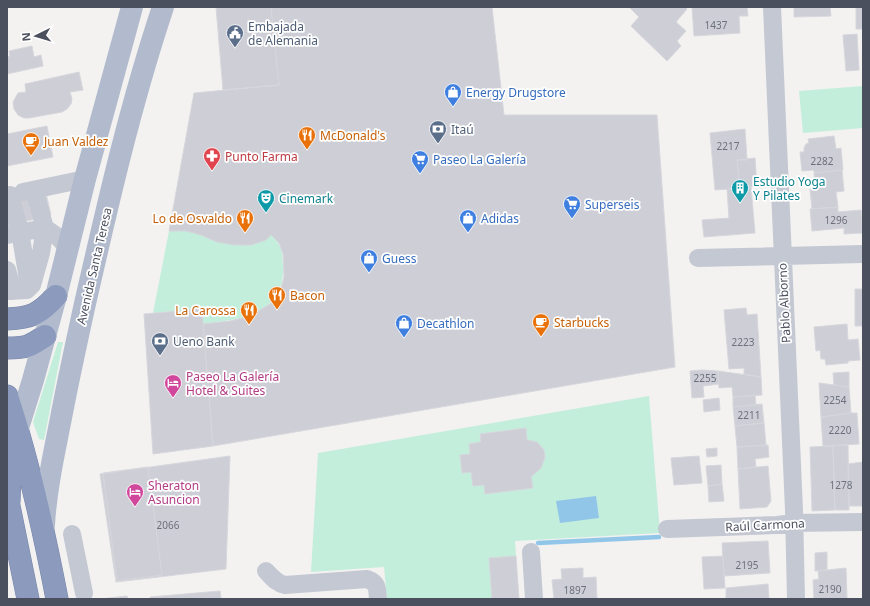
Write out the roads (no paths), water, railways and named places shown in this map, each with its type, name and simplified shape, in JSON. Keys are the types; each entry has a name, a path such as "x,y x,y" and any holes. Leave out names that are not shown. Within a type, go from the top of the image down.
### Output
{"highway":[{"path":"7,319 25,318 35,315 46,308 56,296"},
{"path":"7,348 24,348 45,336"},
{"path":"7,396 18,428 44,528 57,599"},
{"path":"18,428 10,476 8,499 28,599"}],"main road":[{"path":"18,428 56,296 67,247 132,7"},
{"name":"Avenida Santa Teresa","path":"44,528 46,500 60,425 77,339 108,200 125,134 163,7"}],"street":[{"name":"Pablo Alborno","path":"772,7 796,599"},
{"path":"16,290 14,234 9,196 85,179"},
{"path":"16,290 32,285 41,253 45,228 34,190"},
{"path":"14,234 45,228 58,237 67,247"},
{"path":"698,258 863,254"},
{"path":"7,270 16,290"},
{"name":"Raúl Carmona","path":"667,529 794,523 863,522"},
{"path":"72,534 84,593"},
{"path":"531,552 534,599"},
{"path":"266,571 279,584 285,585 367,579 374,582 377,586 378,599"}],"water":[{"path":"596,496 599,518 560,523 556,501"}],"waterway":[{"path":"538,543 659,537"}],"place":[{"name":"Embajada de Alemania","path":"235,48"},
{"name":"Energy Drugstore","path":"453,107"},
{"name":"Itaú","path":"438,144"},
{"name":"McDonald's","path":"307,150"},
{"name":"Juan Valdez","path":"31,156"},
{"name":"Punto Farma","path":"212,171"},
{"name":"Paseo La Galería","path":"420,174"},
{"name":"Estudio Yoga Y Pilates","path":"740,203"},
{"name":"Cinemark","path":"266,213"},
{"name":"Superseis","path":"572,219"},
{"name":"Lo de Osvaldo","path":"245,233"},
{"name":"Adidas","path":"468,233"},
{"name":"Guess","path":"369,273"},
{"name":"Bacon","path":"277,310"},
{"name":"La Carossa","path":"249,325"},
{"name":"Starbucks","path":"541,337"},
{"name":"Decathlon","path":"404,338"},
{"name":"Ueno Bank","path":"160,356"},
{"name":"Paseo La Galería Hotel & Suites","path":"173,398"},
{"name":"Sheraton Asuncion","path":"135,507"}]}
